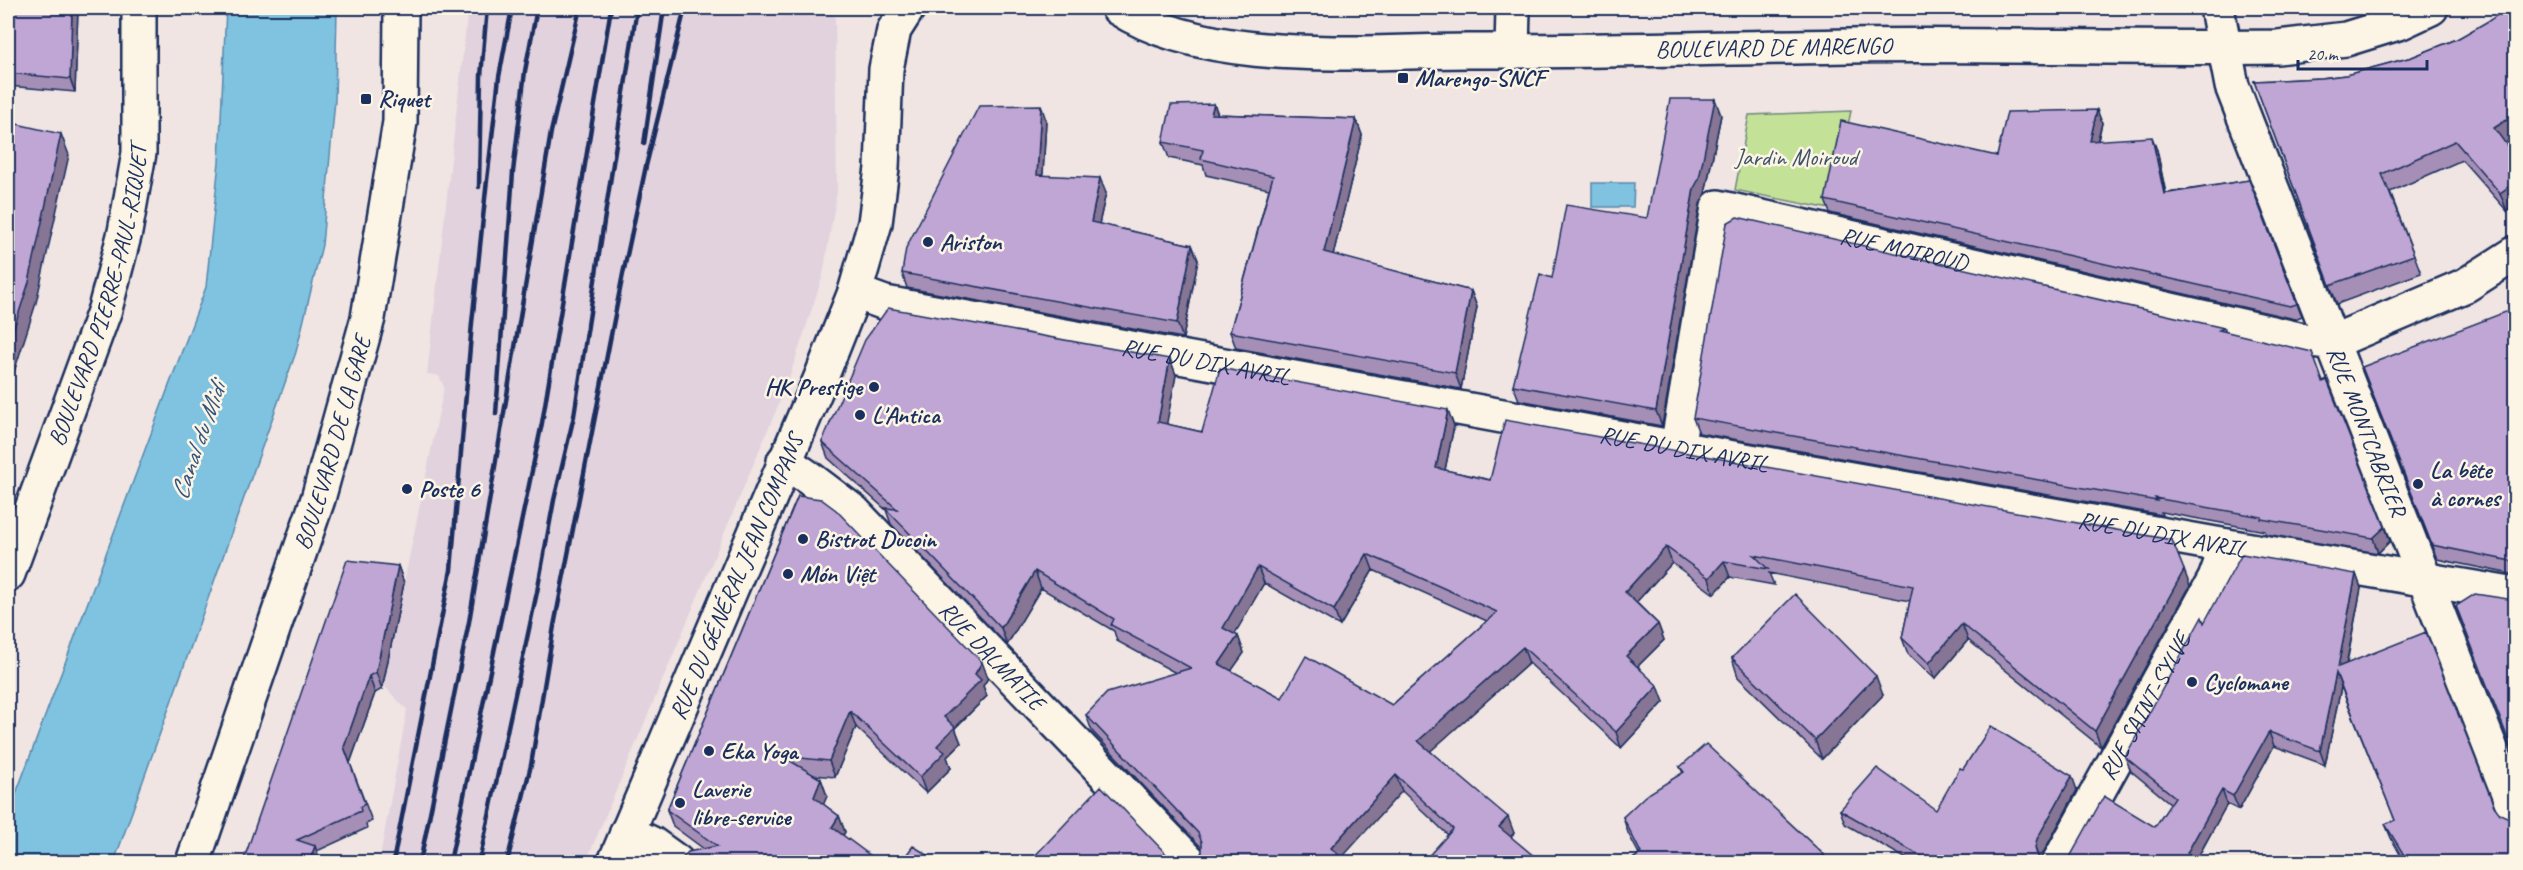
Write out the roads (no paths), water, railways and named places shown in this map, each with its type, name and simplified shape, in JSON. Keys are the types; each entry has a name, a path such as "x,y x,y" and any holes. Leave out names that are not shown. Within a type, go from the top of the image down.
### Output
{"street":[{"name":"BOULEVARD PIERRE-PAUL-RIQUET","path":"8,574 105,309 125,232 139,153 139,8"},
{"name":"BOULEVARD DE LA GARE","path":"193,862 318,499 368,318 400,122 401,8"},
{"name":"RUE DU GÉNÉRAL JEAN COMPANS","path":"615,862 820,380 855,292 875,223 881,179 886,69 894,30 908,8"},
{"name":"BOULEVARD DE MARENGO","path":"1118,8 1138,21 1189,39 1285,53 1853,46 2278,47 2346,39 2401,22 2431,8"},
{"path":"1512,52 1513,8"},
{"name":"RUE MONTCABRIER","path":"2217,8 2232,86 2330,343 2516,813"},
{"name":"RUE MOIROUD","path":"1677,448 1718,207 2291,337 2330,343"},
{"path":"2330,343 2466,285 2516,254"},
{"name":"RUE DU DIX AVRIL","path":"855,292 885,303 1677,448 2516,595"},
{"name":"RUE DALMATIE","path":"784,461 854,512 1190,862"},
{"name":"RUE SAINT-SYLVE","path":"2059,862 2215,579 2227,546"},
{"path":"627,832 652,844 677,862"}],"water":[{"name":"Canal du Midi","path":"226,8 337,8 335,100 322,245 296,352 114,862 8,862 8,815 206,287 219,162"},
{"path":"1592,183 1634,183 1633,207 1592,207"}],"railway":[{"path":"479,187 481,76 487,8"},
{"path":"393,862 451,570 486,189 499,77 512,8"},
{"path":"496,414 513,172 525,71 537,8"},
{"path":"420,862 469,622 551,132 580,8"},
{"path":"450,862 542,423 611,8"},
{"path":"479,862 537,592 554,500 574,416 637,8"},
{"path":"644,144 664,8"},
{"path":"507,862 531,765 554,626 623,274 646,166 685,8"}],"place":[{"name":"Marengo-SNCF","path":"1403,78"},
{"name":"Riquet","path":"366,99"},
{"name":"Ariston","path":"928,242"},
{"name":"HK Prestige","path":"874,387"},
{"name":"L'Antica","path":"860,415"},
{"name":"La bête à cornes","path":"2418,484"},
{"name":"Poste 6","path":"407,489"},
{"name":"Bistrot Ducoin","path":"803,539"},
{"name":"Món Việt","path":"788,574"},
{"name":"Cyclomane","path":"2192,682"},
{"name":"Eka Yoga","path":"709,751"},
{"name":"Laverie libre-service","path":"680,803"}],"park label":[{"name":"Jardin Moiroud","path":"1796,157"}]}
